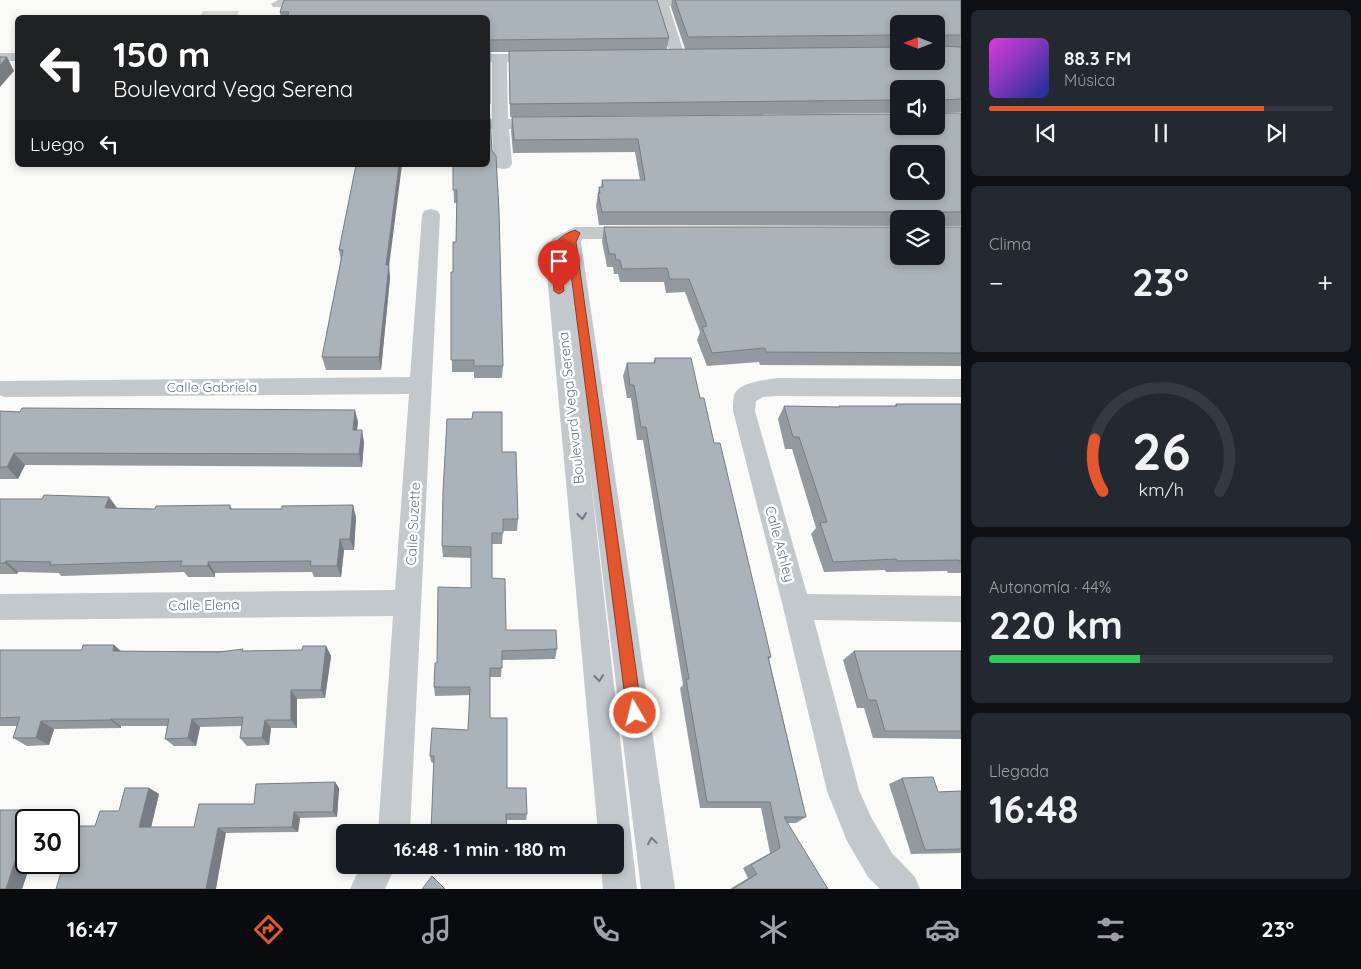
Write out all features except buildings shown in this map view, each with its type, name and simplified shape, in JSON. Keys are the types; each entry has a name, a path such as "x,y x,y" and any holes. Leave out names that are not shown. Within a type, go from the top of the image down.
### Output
{"street":[{"path":"661,1 677,56"},
{"path":"612,2 720,1"},
{"path":"277,7 327,4"},
{"path":"0,57 15,57"},
{"path":"503,164 494,124 493,58 558,57"},
{"path":"494,124 557,123"},
{"name":"Calle Suzette","path":"394,824 431,215"},
{"path":"575,233 654,233"},
{"name":"Boulevard Vega Serena","path":"575,233 560,242 555,252 613,824"},
{"name":"Boulevard Vega Serena","path":"575,233 571,242 658,889"},
{"name":"Calle Gabriela","path":"4,388 421,385"},
{"name":"Calle Ashley","path":"903,889 880,865 859,828 843,791 798,607 744,411 745,396 760,389 778,387 961,388"},
{"name":"Calle Elena","path":"0,608 408,603"},
{"path":"798,607 961,608"},
{"path":"367,889 374,874"},
{"path":"618,874 620,889"}],"shaded area":[{"path":"203,11 239,11 237,15 201,15"}],"route":[{"path":"559,291 555,252 560,242 575,233 571,242 635,713"}]}
